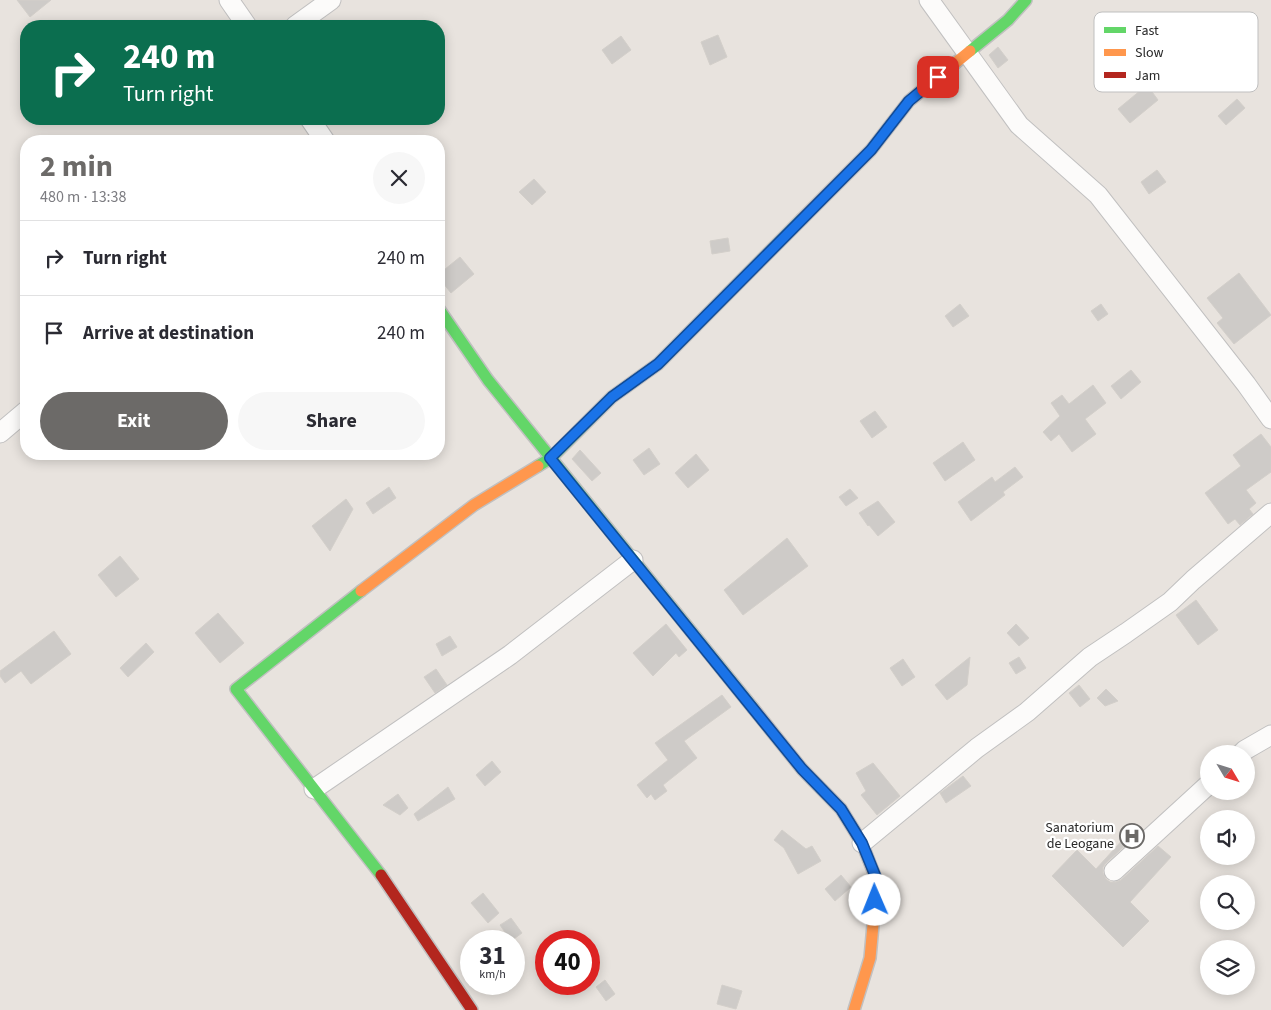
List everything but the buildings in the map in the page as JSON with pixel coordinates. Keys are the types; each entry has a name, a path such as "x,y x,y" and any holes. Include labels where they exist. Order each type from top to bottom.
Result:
{"street":[{"path":"230,0 243,20"},
{"path":"303,20 331,0"},
{"path":"929,0 1019,125 1098,196 1246,384 1271,419"},
{"path":"472,1010 389,886 236,689 474,505 550,458 612,397 658,364 871,150 909,101 1008,20 1026,0"},
{"path":"445,317 488,380 802,769 841,809 862,843 877,880 870,958 854,1010"},
{"path":"0,433 20,416"},
{"path":"862,843 977,748 1027,712 1090,657 1170,602 1271,513"},
{"path":"314,789 510,655 633,560"},
{"path":"1255,745 1271,735"},
{"path":"1114,871 1200,792"}],"traffic: fast":[{"path":"970,51 1008,20 1026,0"},
{"path":"538,466 551,458 612,397 658,364 802,219"},
{"path":"445,318 488,380 753,708"},
{"path":"361,591 236,689 381,875"}],"traffic: slow":[{"path":"802,219 871,150 909,101 970,51"},
{"path":"361,591 474,505 538,466"},
{"path":"753,708 802,769 841,809 862,843 877,881 870,958 854,1010"}],"traffic: jam":[{"path":"381,875 472,1010"}],"place":[{"name":"Sanatorium de Leogane","path":"1132,836"}],"route":[{"path":"875,900 877,880 862,843 841,809 802,769 550,458 612,397 658,364 871,150 909,101 938,77"}]}
